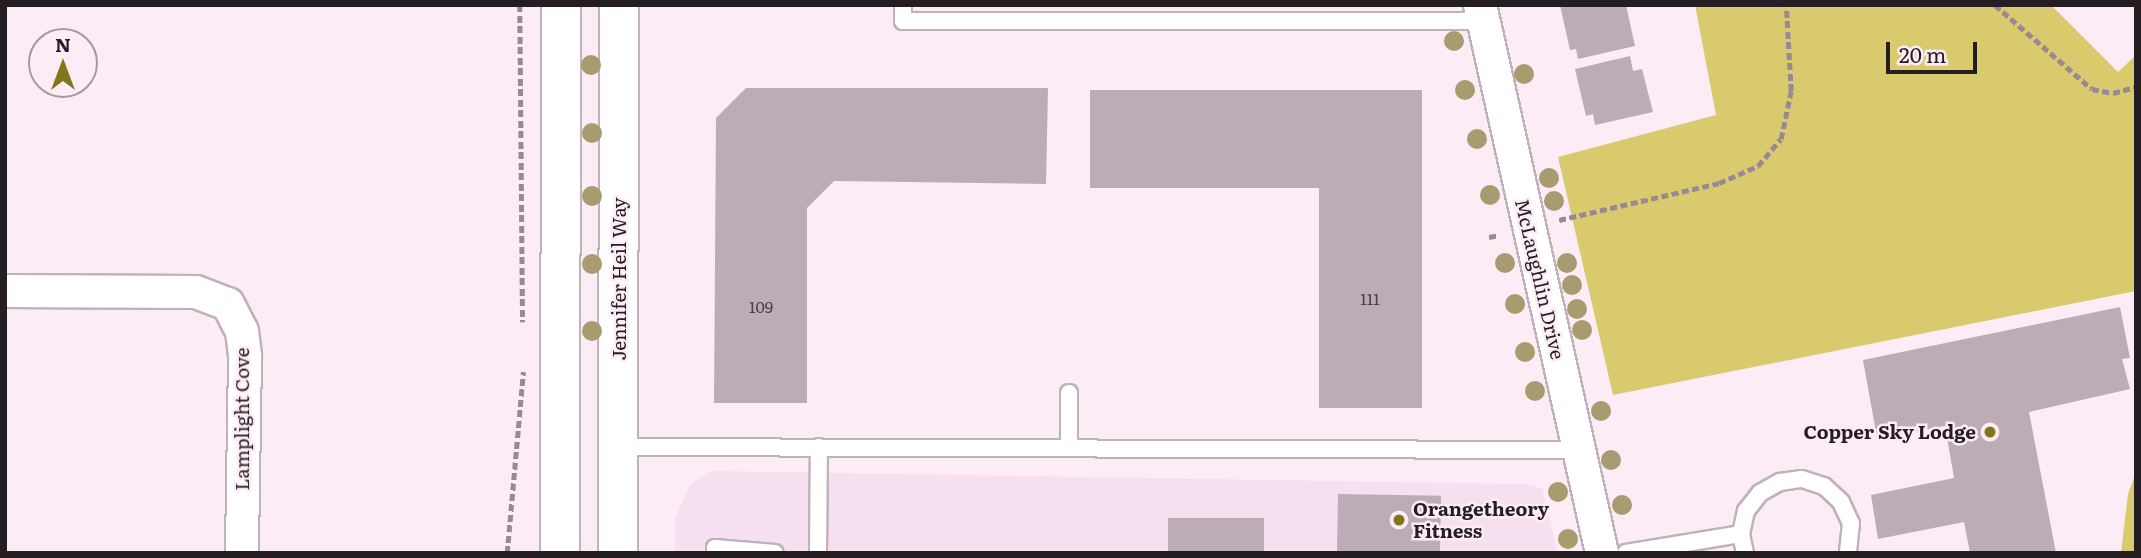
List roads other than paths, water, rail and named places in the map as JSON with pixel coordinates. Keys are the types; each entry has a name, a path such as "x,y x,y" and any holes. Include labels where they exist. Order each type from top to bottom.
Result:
{"main road":[{"path":"560,553 561,5"},
{"name":"Jennifer Heil Way","path":"618,553 619,5"}],"street":[{"name":"McLaughlin Drive","path":"1481,13 1602,553"},
{"name":"Lamplight Cove","path":"5,291 196,292 228,304 242,331 245,357 242,553"}],"lane":[{"path":"903,5 903,21 1481,13"},
{"path":"1069,393 1069,447"},
{"path":"619,447 1578,450"},
{"path":"818,553 819,447"},
{"path":"1745,553 1741,534 1746,511 1760,493 1780,482 1802,479 1824,486 1841,502 1851,523 1847,553"},
{"path":"1626,553 1741,534"},
{"path":"715,553 715,548 775,553"}],"place":[{"name":"Copper Sky Lodge","path":"1990,432"},
{"name":"Orangetheory Fitness","path":"1399,520"}]}
